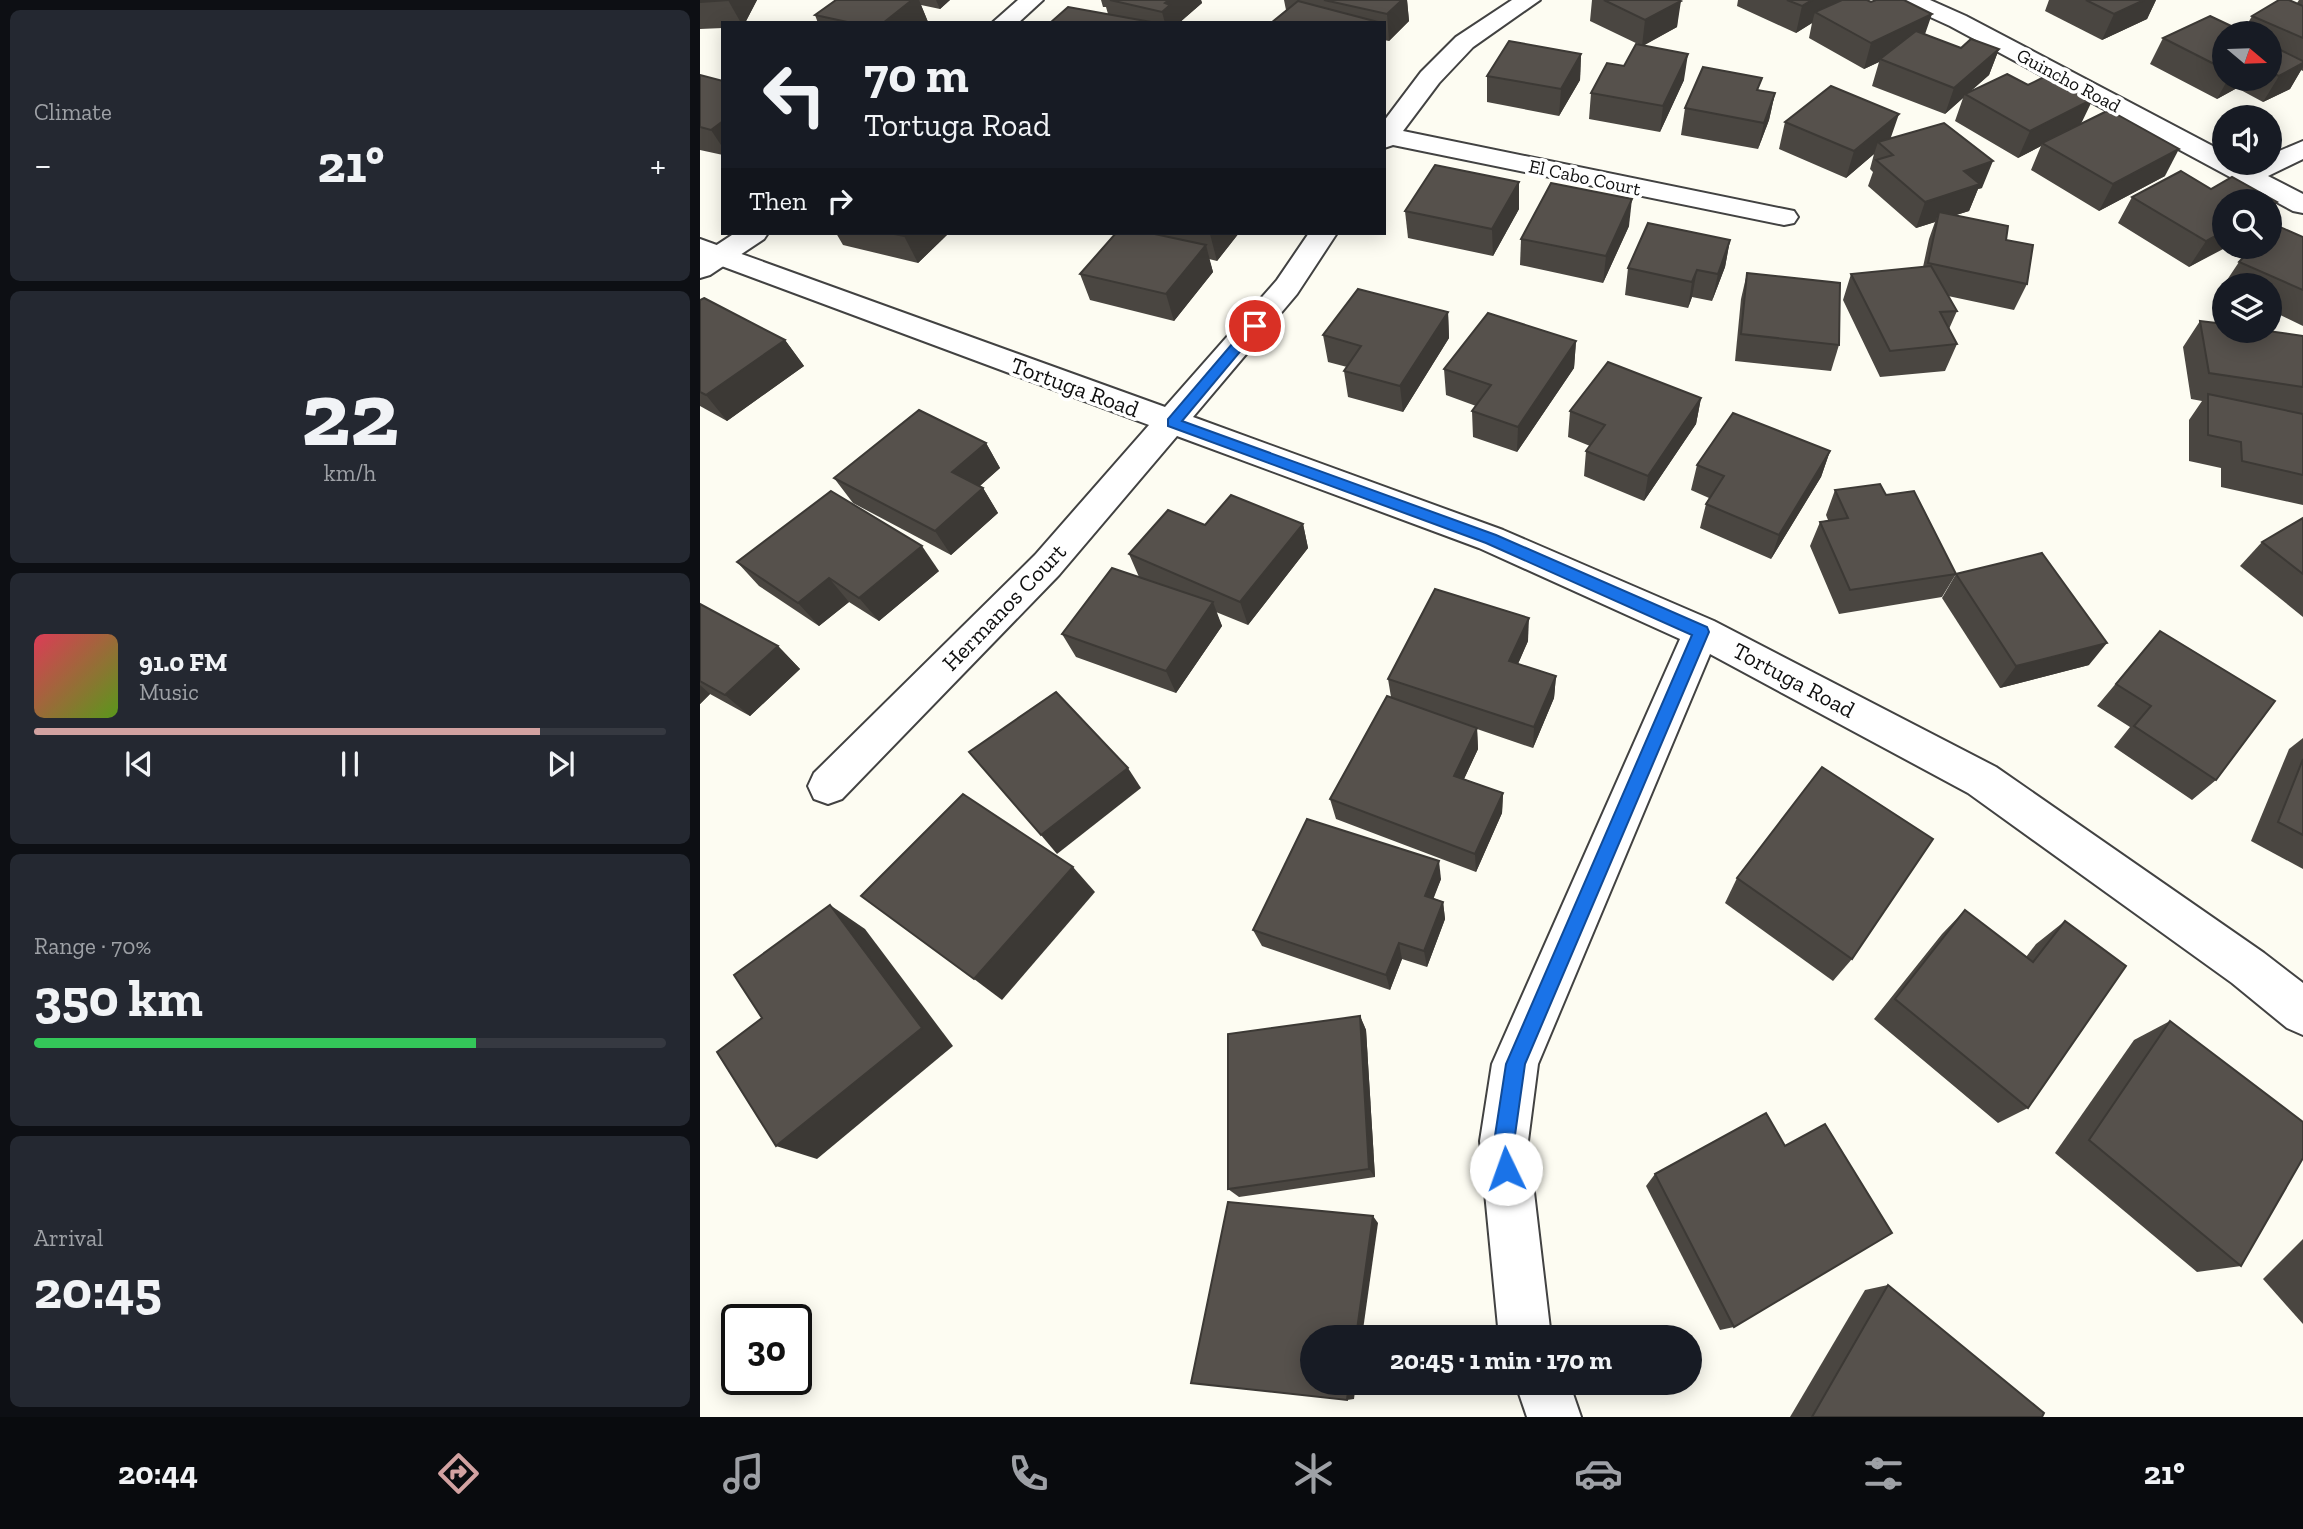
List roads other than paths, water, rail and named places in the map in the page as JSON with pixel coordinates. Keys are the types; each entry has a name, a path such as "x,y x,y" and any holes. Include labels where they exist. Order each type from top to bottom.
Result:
{"street":[{"path":"1006,21 1032,0"},
{"path":"1386,138 1418,88 1469,37 1502,13 1529,0"},
{"name":"Guincho Road","path":"1912,0 1958,21 2212,155"},
{"name":"El Cabo Court","path":"1386,138 1784,217"},
{"path":"2282,159 2303,149"},
{"name":"Guincho Road","path":"2249,175 2303,205"},
{"path":"707,258 750,235"},
{"name":"Hermanos Court","path":"828,786 1047,565 1173,423 1287,287 1322,235"},
{"name":"Tortuga Road","path":"707,258 1491,539 1701,632 1982,780 2248,968 2303,1012"},
{"path":"1524,1325 1504,1142 1515,1064 1701,632"},
{"path":"1546,1395 1554,1417"}]}
